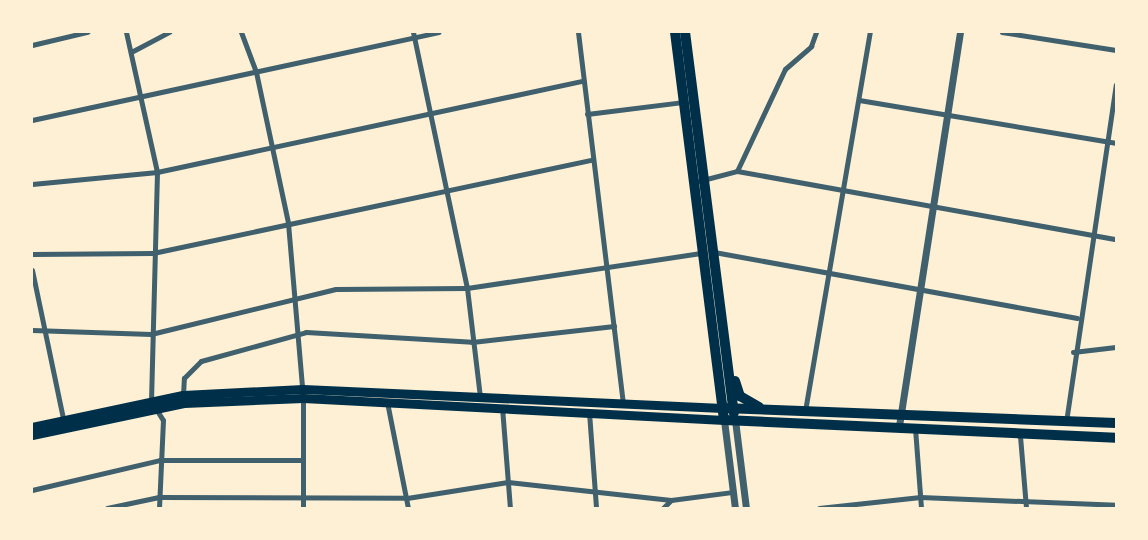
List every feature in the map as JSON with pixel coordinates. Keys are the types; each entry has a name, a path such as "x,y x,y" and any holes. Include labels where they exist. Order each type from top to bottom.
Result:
{"highway":[{"path":"675,32 684,102 714,252 729,357 740,396 769,410"},
{"path":"685,32 700,182 702,253 729,408"},
{"path":"729,357 729,420 1116,424"},
{"path":"729,408 899,421 915,428 1020,436 1116,438"}],"main road":[{"path":"32,435 183,395 303,393 480,397 729,408"},
{"path":"32,427 63,418 152,404 303,393 387,402 729,420"}],"street":[{"path":"32,45 87,32"},
{"path":"126,32 144,95 158,172 150,334 152,404 163,420 159,509"},
{"path":"133,51 169,32"},
{"path":"241,32 256,72 288,223 303,393 303,509"},
{"path":"32,120 256,72 415,34 439,32"},
{"path":"578,32 624,405"},
{"path":"737,171 785,69 811,46 816,32"},
{"path":"805,413 870,32"},
{"path":"899,421 960,32"},
{"path":"1002,32 1116,50"},
{"path":"415,34 467,288 480,397"},
{"path":"32,184 158,172 583,81"},
{"path":"1066,422 1077,318 1116,85"},
{"path":"859,100 1116,144"},
{"path":"587,114 684,102"},
{"path":"32,254 153,253 592,160"},
{"path":"700,182 737,171 1116,239"},
{"path":"714,252 1077,318"},
{"path":"32,330 150,334 336,289 467,288 702,253"},
{"path":"32,270 63,418"},
{"path":"183,395 184,378 201,362 298,334 472,342 614,327"},
{"path":"1073,352 1116,347"},
{"path":"387,402 408,509"},
{"path":"502,407 510,509"},
{"path":"589,412 596,509"},
{"path":"729,420 735,509"},
{"path":"729,420 746,509"},
{"path":"915,428 921,509"},
{"path":"1020,436 1026,505"},
{"path":"32,490 160,460 303,460"},
{"path":"107,509 159,497 302,501 407,498 508,482 595,495 671,500 733,492"},
{"path":"819,509 920,498 1026,505 1116,505"},
{"path":"663,509 671,500"}]}
